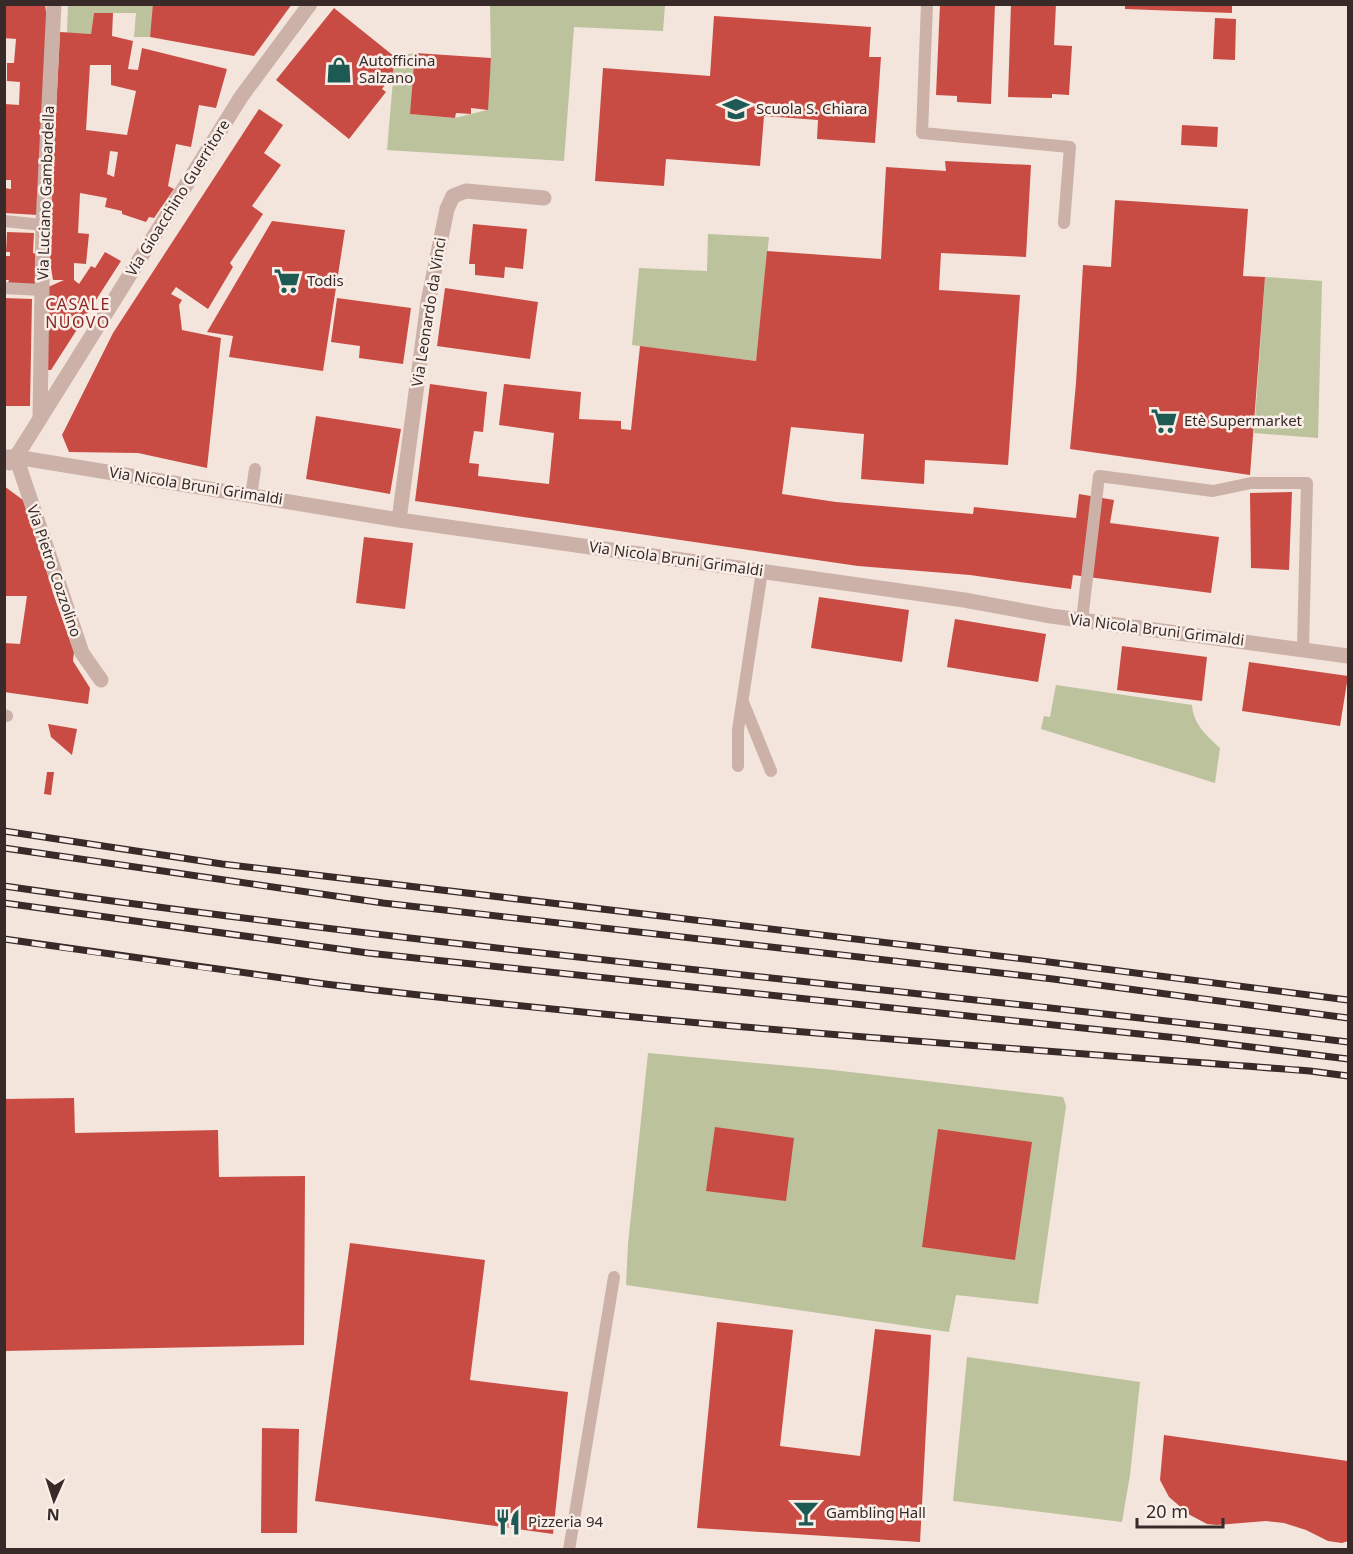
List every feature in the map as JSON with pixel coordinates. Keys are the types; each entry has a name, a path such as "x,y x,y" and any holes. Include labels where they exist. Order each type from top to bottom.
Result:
{"street":[{"name":"Via Luciano Gambardella","path":"40,418 43,225 54,4"},
{"name":"Via Gioacchino Guerritore","path":"8,461 40,418 241,97 310,4"},
{"name":"Via Leonardo da Vinci","path":"399,520 428,302 447,209 453,196 466,191 544,198"},
{"name":"Via Nicola Bruni Grimaldi","path":"8,461 399,520 964,600 1082,620 1348,656"},
{"name":"Via Pietro Cozzolino","path":"8,461 82,653 101,680"}],"lane":[{"path":"927,4 922,133 1070,147 1064,223"},
{"path":"4,221 43,225"},
{"path":"4,288 42,290"},
{"path":"251,496 255,469"},
{"path":"1082,620 1099,476 1213,491 1251,483 1307,483 1303,649"},
{"path":"738,766 738,729 762,571"},
{"path":"742,701 771,771"},
{"path":"569,1550 614,1277"}],"green space":[{"path":"68,5 154,5 150,37 134,37 136,13 94,13 91,34 67,33"},
{"path":"490,5 665,5 663,31 574,27 564,161 387,150 395,57 415,53 411,114 455,118 487,110 491,58"},
{"path":"708,234 769,237 756,361 632,345 639,268 707,271"},
{"path":"1265,277 1322,281 1318,438 1254,433"},
{"path":"1056,685 1192,705 1198,724 1220,748 1215,783 1041,729 1044,716 1050,717"},
{"path":"648,1053 833,1070 1063,1097 1066,1106 1038,1304 956,1295 949,1332 626,1285 628,1244"},
{"path":"967,1357 1140,1382 1130,1475 1122,1522 953,1501"}],"building":[{"path":"4,4 45,4 47,20 38,215 4,213 4,188 11,189 11,180 5,180 5,104 19,105 20,82 7,81 7,63 14,63 16,39 4,38"},
{"path":"153,4 292,4 254,56 150,37"},
{"path":"940,4 995,4 991,104 957,102 957,96 936,95"},
{"path":"1011,4 1056,4 1054,45 1072,46 1069,95 1052,94 1052,98 1008,97"},
{"path":"1125,4 1232,4 1232,13 1125,9"},
{"name":"Autofficina Salzano","path":"334,8 395,57 393,74 382,89 386,92 349,139 276,80"},
{"path":"94,13 113,13 112,36 133,41 128,69 138,70 142,48 227,69 216,108 199,105 191,147 176,144 168,186 174,189 154,218 149,217 146,222 122,214 122,211 105,207 107,198 80,193 78,233 89,234 86,264 74,263 74,280 79,284 91,266 95,268 105,252 121,261 51,370 47,370 46,288 64,280 53,280 50,261 60,32 91,34","holes":["90,65 111,65 111,85 136,91 127,135 86,130","110,151 118,152 114,177 107,174"]},
{"path":"714,16 871,27 869,57 881,57 875,143 817,139 818,120 764,116 760,166 666,159 664,186 595,181 603,68 710,76"},
{"path":"1215,18 1236,19 1235,60 1213,59"},
{"path":"415,53 491,58 488,110 471,108 471,114 456,113 455,118 410,114"},
{"path":"259,109 283,125 264,153 281,165 252,206 263,214 230,263 233,267 208,309 176,287 171,294 182,300 179,305 182,330 221,338 207,468 138,453 69,452 62,435 113,333"},
{"path":"1182,125 1218,127 1217,147 1181,145"},
{"path":"945,161 1031,165 1026,257 941,253 939,290 1020,295 1008,465 925,460 924,484 861,479 864,434 791,427 782,494 836,502 973,514 974,507 1076,518 1079,494 1114,500 1110,523 1219,537 1211,593 1073,575 1071,589 970,575 858,566 415,501 430,384 487,392 483,432 474,431 469,463 479,464 478,476 549,484 554,433 499,425 504,384 581,392 579,419 621,421 621,429 631,430 640,346 756,361 767,251 881,259 886,167 946,171"},
{"path":"1115,200 1248,209 1243,276 1265,277 1250,475 1070,449 1083,265 1111,267"},
{"name":"Todis","path":"272,221 345,230 323,371 229,357 233,336 207,332"},
{"path":"473,224 527,229 523,269 505,267 504,278 475,275 475,264 469,264"},
{"path":"7,232 34,233 33,253 37,254 35,285 8,283 9,280 4,280 4,256 10,256 10,252 6,252"},
{"path":"445,288 538,302 530,359 437,346"},
{"path":"4,298 32,299 30,406 4,406"},
{"path":"337,298 411,308 403,364 359,358 360,346 331,342"},
{"path":"316,416 401,429 390,494 306,479"},
{"path":"4,486 27,503 53,593 74,652 73,661 90,688 88,704 4,692 4,643 20,644 27,596 4,596"},
{"path":"1292,492 1289,570 1251,568 1250,493"},
{"path":"364,537 413,543 405,609 356,603"},
{"path":"819,597 909,610 902,662 811,648"},
{"path":"955,619 1046,634 1038,682 947,667"},
{"path":"1122,646 1207,657 1202,701 1117,690"},
{"path":"1249,662 1348,676 1340,726 1242,711"},
{"path":"48,724 77,729 72,755 51,737"},
{"path":"47,772 54,772 51,795 44,794"},
{"path":"74,1098 75,1133 218,1130 219,1177 305,1176 304,1345 4,1351 4,1099"},
{"path":"715,1127 794,1138 786,1201 706,1191"},
{"path":"938,1129 1032,1142 1015,1260 922,1247"},
{"path":"350,1243 485,1260 470,1380 568,1392 553,1534 315,1501"},
{"path":"717,1322 793,1330 780,1446 860,1456 875,1329 931,1335 920,1542 697,1528"},
{"path":"262,1428 299,1429 297,1533 261,1533"},
{"path":"1164,1435 1348,1461 1348,1541 1342,1543 1328,1541 1306,1530 1284,1523 1266,1521 1217,1525 1207,1524 1190,1515 1169,1497 1160,1480"}],"railway":[{"path":"4,831 222,864 1041,961 1348,1000"},
{"path":"4,848 383,903 1053,979 1348,1018"},
{"path":"4,886 340,930 1348,1042"},
{"path":"4,903 368,953 1178,1038 1348,1059"},
{"path":"4,939 325,984 571,1011 817,1033 1310,1071 1348,1076"}],"place":[{"name":"Autofficina Salzano","path":"339,70"},
{"name":"Scuola S. Chiara","path":"736,109"},
{"name":"Todis","path":"287,281"},
{"name":"Etè Supermarket","path":"1164,421"},
{"name":"Gambling Hall","path":"806,1513"},
{"name":"Pizzeria 94","path":"508,1522"}],"district":[{"name":"CASALE NUOVO","path":"78,313"}]}
